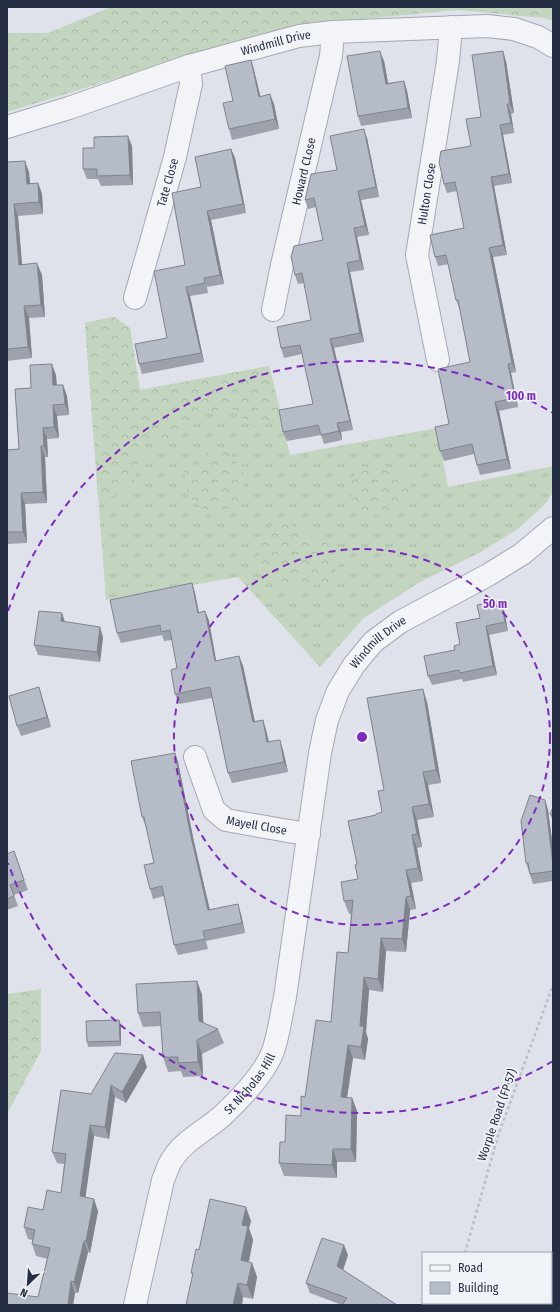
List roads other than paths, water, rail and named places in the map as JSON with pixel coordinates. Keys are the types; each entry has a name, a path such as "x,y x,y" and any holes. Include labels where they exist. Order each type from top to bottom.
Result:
{"street":[{"name":"Windmill Drive","path":"7,127 69,108 189,66 299,36 333,32 487,26 514,29 538,37 553,46"},
{"name":"Hulton Close","path":"438,360 417,255 448,62 451,27"},
{"name":"Howard CLose","path":"273,310 282,265 331,56 333,32"},
{"name":"Tate Close","path":"135,298 175,157 191,84 189,66"},
{"name":"Windmill Drive","path":"309,834 320,752 327,720 338,691 354,665 373,642 400,622 488,575 522,554 553,528"},
{"name":"Mayell Close","path":"195,758 214,810 226,820 309,834"},
{"name":"St Nicholas Hill","path":"135,1305 163,1180 170,1162 182,1147 221,1117 243,1095 258,1077 272,1053 278,1033 285,997 309,834"}]}
